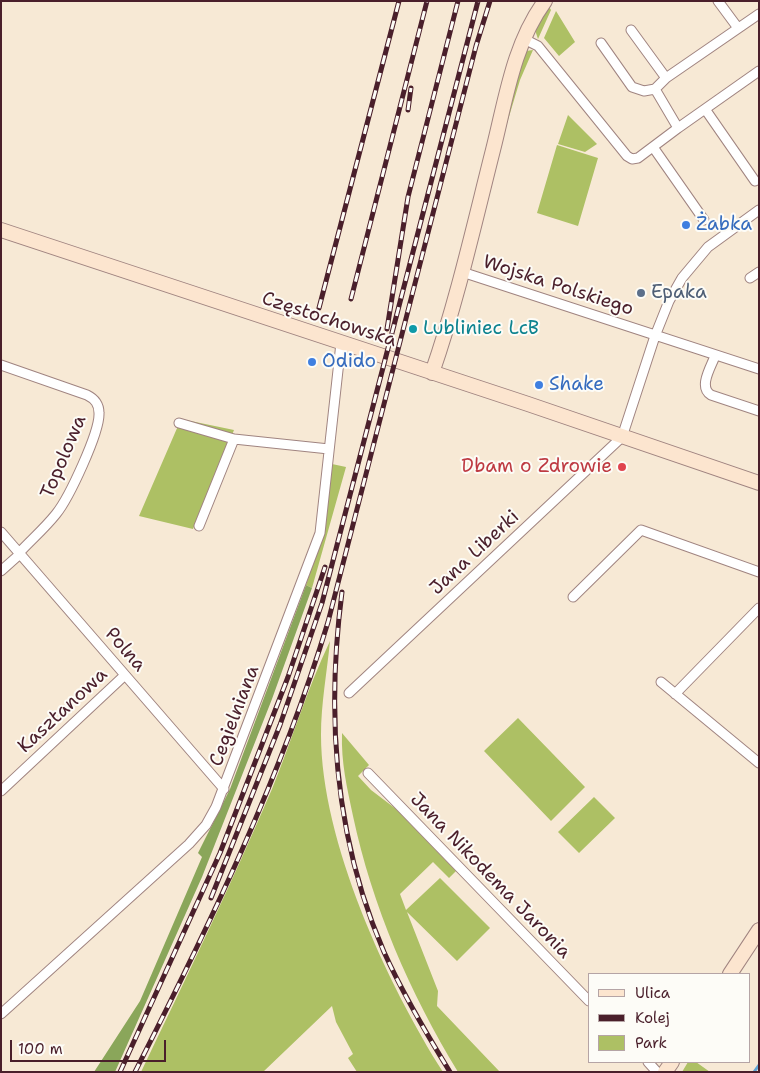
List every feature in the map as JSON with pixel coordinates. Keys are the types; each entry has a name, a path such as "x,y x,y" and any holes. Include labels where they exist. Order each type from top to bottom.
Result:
{"main road":[{"path":"432,373 462,272 514,63 524,39 545,1"},
{"name":"Częstochowska","path":"1,230 759,483"},
{"path":"731,973 759,930"}],"street":[{"path":"718,1 738,28"},
{"path":"601,43 632,87 644,91 655,89 666,78 759,14"},
{"path":"631,30 666,78"},
{"path":"524,39 538,46 627,156 635,159 758,73"},
{"path":"655,89 678,128"},
{"path":"705,109 755,181"},
{"path":"653,147 704,220"},
{"path":"622,437 655,336 670,301 696,261 721,236 759,210"},
{"name":"Wojska Polskiego","path":"462,272 759,369"},
{"path":"750,278 759,272"},
{"name":"Cegielniana","path":"1,1014 189,844 206,824 224,789 317,543 323,517 341,344"},
{"path":"715,356 705,386 706,391 711,395 759,411"},
{"name":"Topolowa","path":"1,365 87,395 97,404 99,413 97,427 70,493 56,514 19,553"},
{"path":"179,423 234,439 329,449"},
{"name":"Jana Liberki","path":"349,693 622,437"},
{"path":"199,526 234,439"},
{"path":"573,597 641,530 759,572"},
{"name":"Polna","path":"1,532 224,789"},
{"path":"1,571 19,553"},
{"path":"676,694 759,608"},
{"name":"Kasztanowa","path":"1,791 125,676"},
{"path":"661,682 759,763"},
{"name":"Jana Nikodema Jaronia","path":"368,773 588,1000"}],"green space":[{"path":"548,5 551,10 538,39 535,30"},
{"path":"556,11 575,42 559,56 544,38"},
{"path":"533,50 520,80 505,130 522,57 526,51"},
{"path":"568,115 597,144 585,152 558,144"},
{"path":"557,145 598,158 578,226 537,213"},
{"path":"181,419 234,430 193,529 139,516"},
{"path":"332,464 346,467 312,588 306,585 325,527"},
{"path":"306,585 312,588 272,699 202,877 115,1072 94,1072 140,1001 202,857 198,853 230,789"},
{"path":"330,641 321,735 324,776 332,820 361,910 380,955 400,997 443,1072 357,1072 348,1058 353,1054 336,1022 332,1006 263,1072 141,1072 208,931 272,789 314,677"},
{"path":"518,718 585,787 551,821 484,751"},
{"path":"342,733 369,765 358,776 371,790 396,809 456,871 449,878 433,862 400,894 406,910 440,878 490,928 457,961 407,912 438,991 437,1006 500,1072 458,1072 440,1042 409,980 382,916 361,850 345,775 342,755"},
{"path":"594,797 615,818 579,853 558,832"},
{"path":"687,1063 697,1063 710,1072 682,1072"}],"waterway":[{"path":"754,1072 759,1065"}],"railway":[{"path":"319,308 399,1"},
{"path":"351,299 427,1"},
{"path":"387,329 408,197 458,1"},
{"path":"211,898 280,725 322,603 478,1"},
{"path":"135,1072 190,962 242,851 288,738 309,680 328,622 476,46 490,1"},
{"path":"408,110 411,88"},
{"path":"120,1072 220,853 288,677 325,567"},
{"path":"342,592 337,638 335,730 338,775 354,865 367,909 384,952 415,1013 450,1072"}],"place":[{"name":"Żabka","path":"686,225"},
{"name":"Epaka","path":"641,293"},
{"name":"Lubliniec LcB","path":"413,329"},
{"name":"Odido","path":"312,362"},
{"name":"Shake","path":"539,385"},
{"name":"Dbam o Zdrowie","path":"622,467"}]}
